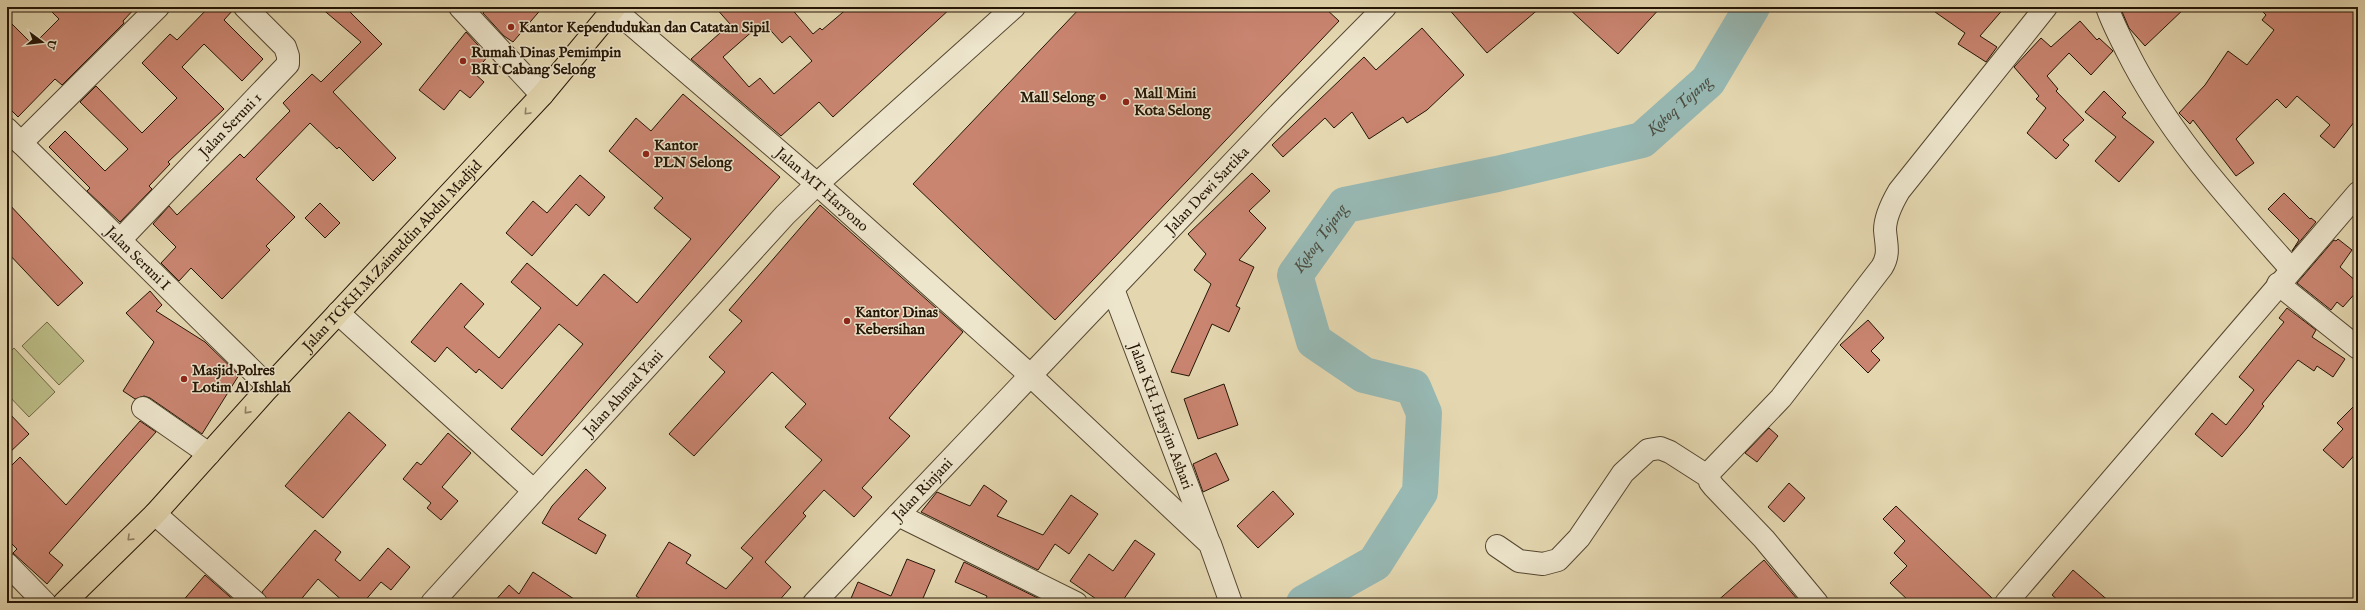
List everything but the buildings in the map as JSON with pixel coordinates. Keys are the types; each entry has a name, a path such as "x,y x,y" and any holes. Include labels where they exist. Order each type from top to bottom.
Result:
{"main road":[{"name":"Jalan TGKH.M.Zainuddin Abdul Madjid","path":"64,603 155,514 269,387 542,95 613,8"}],"street":[{"path":"14,136 158,7"},
{"name":"Jalan Seruni 1","path":"121,239 288,64 288,56 285,47 245,7"},
{"path":"460,7 542,95"},
{"name":"Jalan Ahmad Yani","path":"432,603 785,216 817,184 1014,7"},
{"name":"Jalan Dewi Sartika","path":"1030,375 1283,110 1385,7"},
{"path":"1709,477 1712,469 1740,442 1781,398 1882,267 1888,251 1887,220 1899,191 2046,7"},
{"path":"2107,7 2137,70 2172,129 2226,197 2285,277 2358,348"},
{"name":"Jalan MT Haryono","path":"613,8 817,184 1030,375"},
{"name":"Jalan Seruni I","path":"14,136 121,239 269,387"},
{"path":"2006,603 2358,193"},
{"name":"Jalan KH. Hasyim Ashari","path":"1112,289 1210,544 1231,603"},
{"path":"338,314 534,491"},
{"name":"Jalan KH. Hasyim Ashari","path":"1030,375 1210,544"},
{"name":"Jalan Rinjani","path":"814,603 1030,375"},
{"path":"143,408 209,454"},
{"path":"1497,546 1519,561 1543,564 1558,560 1579,538 1623,473 1648,450 1660,448 1670,452 1709,477 1714,487 1764,539 1817,603"},
{"path":"155,514 256,603"},
{"path":"898,515 1076,603"},
{"path":"7,564 45,603"}],"green space":[{"path":"47,322 84,361 59,385 22,346"},
{"path":"14,348 55,392 29,417 7,394 7,355"}],"waterway":[{"name":"Kokoq Tojang","path":"1304,603 1375,563 1420,492 1424,413 1413,387 1364,375 1314,341 1295,275 1345,205 1497,174 1642,140 1708,81 1752,7"}],"place":[{"name":"Kantor Kependudukan dan Catatan Sipil","path":"511,27"},
{"name":"Rumah Dinas Pemimpin BRI Cabang Selong","path":"463,61"},
{"name":"Mall Selong","path":"1103,97"},
{"name":"Mall Mini Kota Selong","path":"1126,102"},
{"name":"Kantor PLN Selong","path":"646,154"},
{"name":"Kantor Dinas Kebersihan","path":"847,321"},
{"name":"Masjid Polres Lotim Al Ishlah","path":"184,379"}]}
